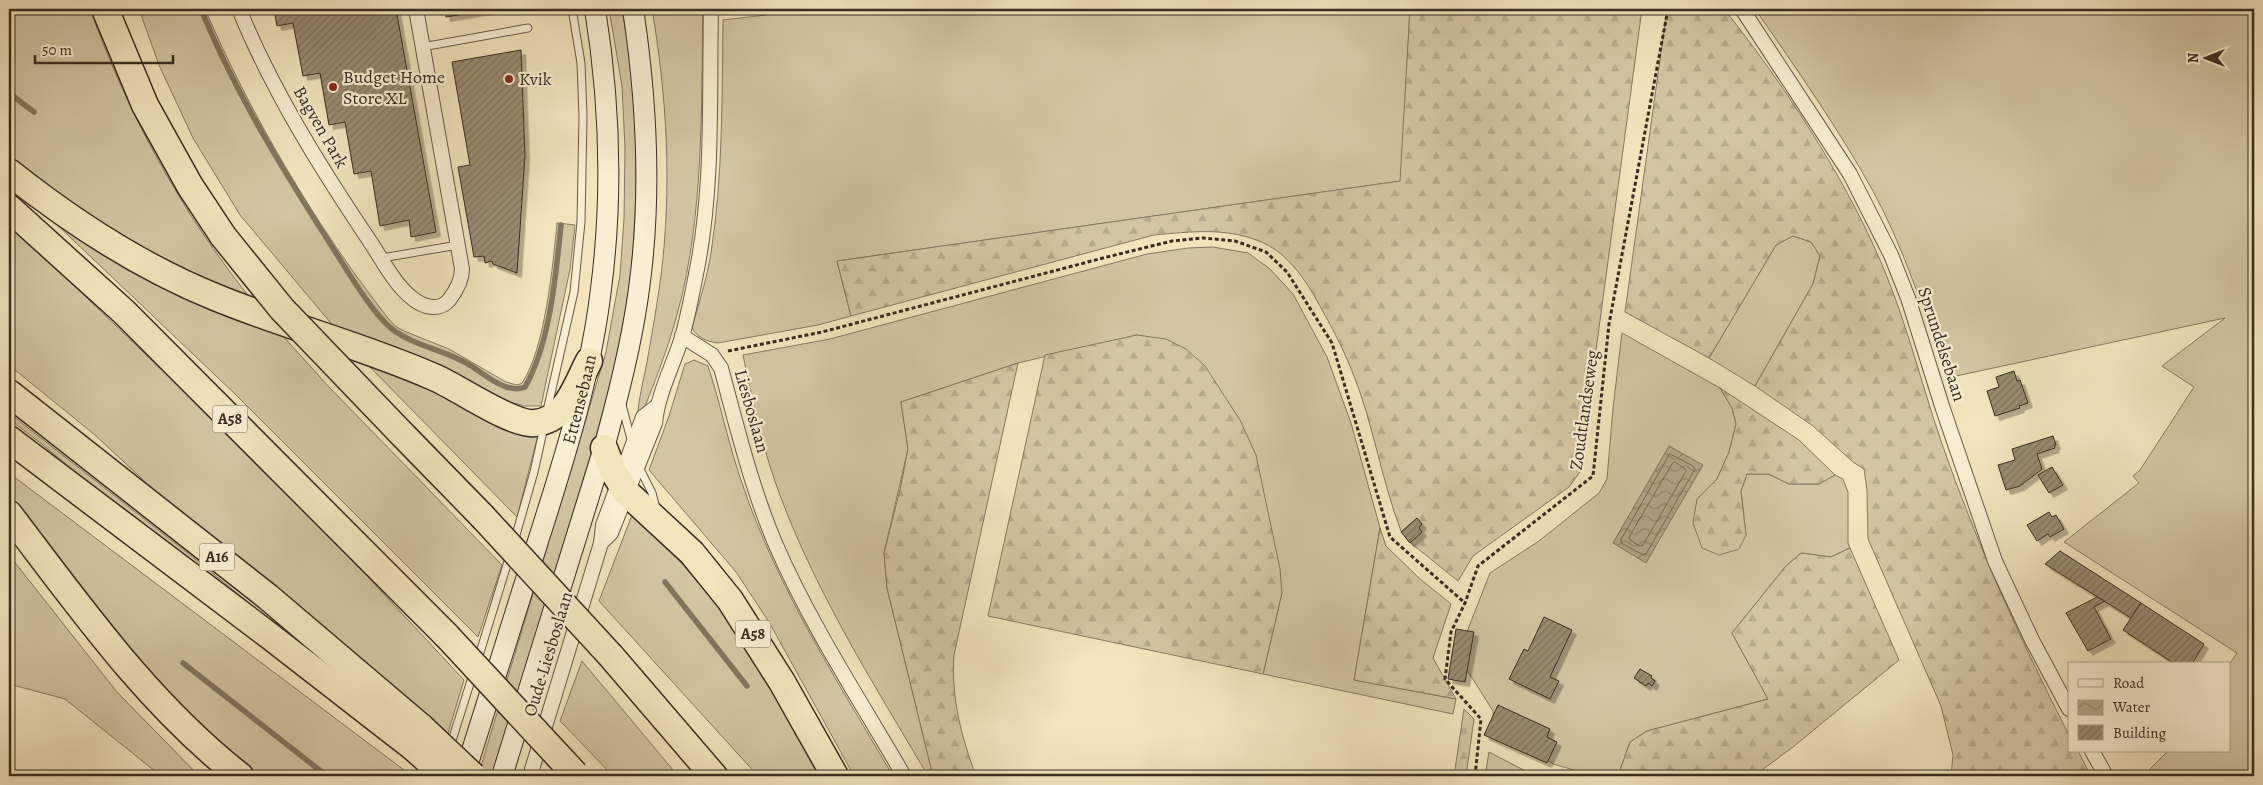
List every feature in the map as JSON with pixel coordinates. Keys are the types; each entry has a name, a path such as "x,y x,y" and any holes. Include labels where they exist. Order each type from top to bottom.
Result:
{"highway":[{"path":"105,9 145,106 190,186 223,236 282,309 482,516 611,656 714,776"},
{"path":"9,172 116,247 200,291 418,370 463,390 519,421 528,424 545,421 560,412 569,401 589,361"},
{"name":"A58","path":"9,208 124,312 447,636 576,775"},
{"name":"A16","path":"9,393 268,597 446,767"},
{"name":"A16","path":"9,439 271,637 417,738"},
{"path":"604,448 622,487"},
{"name":"A58","path":"622,487 659,524 692,553 735,608 782,682 835,776"},
{"path":"9,514 156,701 240,776"},
{"path":"417,738 473,776"}],"main road":[{"name":"Ettensebaan","path":"464,776 558,478 589,361 602,289 609,173 606,95 596,9"},
{"name":"Ettensebaan","path":"502,776 604,448 618,395 639,288 646,215 647,148 642,85 632,9"}],"street":[{"name":"Bagven Park","path":"239,9 265,66 290,112 334,186 382,258 410,297 421,304 438,307 450,299 461,278 458,245 416,9"},
{"path":"682,336 697,272 705,211 711,9"},
{"name":"Sprundelsebaan","path":"1742,9 1850,174 1876,223 1908,298 1995,561 2032,640 2068,707"},
{"name":"Liesboslaan","path":"682,336 712,355 721,368 749,471 775,542 808,610 904,776"},
{"name":"Oude Liesboslaan","path":"530,776 602,543 603,525 622,487 638,464 655,423 657,406 682,336"},
{"name":"Oude Liesboslaan","path":"622,487 643,418 657,406"},
{"path":"2093,752 2106,776"}],"lane":[{"name":"Ettensebaan","path":"441,776 446,767 527,499 572,298 580,232 583,116 581,62 572,9"},
{"path":"422,47 528,28"},
{"path":"382,258 458,245"},
{"path":"618,395 638,464 652,493 659,524"}],"path":[{"name":"Zoudtlandseweg","path":"1475,776 1481,719 1445,679 1451,632 1465,603 1478,566 1593,476 1609,324 1668,9"},
{"path":"712,355 822,332 1172,241 1203,238 1235,241 1266,252 1287,272 1332,343 1390,537 1465,603"}],"green space":[{"path":"9,9 90,9 121,86 158,161 202,232 251,299 187,270 125,237 66,200 9,158"},
{"path":"139,9 205,9 243,89 287,169 336,247 388,318 395,326 404,331 449,349 506,382 517,385 522,383 537,350 547,306 557,223 575,225 570,269 541,406 524,406 504,400 456,373 335,328 240,215 193,138 159,65"},
{"path":"609,9 622,9 627,39 635,129 635,219 624,318 610,386 591,453 492,776 478,776 606,352 620,275 624,219 625,148 622,86"},
{"path":"652,9 703,9 701,123 697,199 693,237 686,274 669,340 637,426 639,402 661,276 666,209 667,176 664,109"},
{"path":"765,9 805,9 806,12 837,9 1410,9 1401,181 837,261 851,316 818,325 718,343 710,341 700,337 692,328 703,291 711,253 718,195 723,20 766,15"},
{"path":"1410,9 1642,9 1587,417 1582,469 1569,487 1473,556 1458,581 1412,544 1401,531 1359,390 1340,343 1316,299 1299,273 1277,251 1259,241 1220,232 1154,235 851,316 837,261 1400,181"},
{"path":"1667,9 1724,9 1767,65 1808,126 1846,190 1877,253 1904,323 1941,441 1984,553 2016,627 2068,733 2068,752 2079,752 2091,776 1951,776 1953,755 1941,706 1868,539 1867,490 1864,469 1853,462 1813,426 1755,386 1813,284 1820,256 1811,242 1793,236 1776,245 1709,358 1625,312"},
{"path":"1755,9 2254,9 2254,776 2143,776 2167,752 2230,752 2230,664 2237,653 2064,542 2139,483 2133,476 2140,470 2194,387 2162,366 2225,318 1947,378 1905,259 1884,213 1860,168"},
{"path":"30,199 274,326 328,386 502,565 478,637 236,395"},
{"path":"9,223 219,425 367,576 464,680 447,736 297,606 154,490 95,435 9,365"},
{"path":"1793,236 1811,242 1820,256 1813,284 1755,386 1709,358 1776,245"},
{"path":"1213,247 1248,253 1270,269 1293,294 1327,357 1351,423 1380,528 1354,680 1456,699 1453,714 1263,674 1282,593 1137,335 1018,363 901,402 908,449 884,553 887,588 933,776 928,776 849,640 812,570 796,534 769,463 743,355 830,339 1147,254 1188,248"},
{"path":"1622,333 1720,388 1732,408 1736,424 1729,452 1717,479 1697,499 1746,535 1741,491 1747,474 1769,474 1789,484 1819,484 1835,475 1843,479 1848,492 1848,543 1850,548 1831,557 1801,553 1786,566 1732,633 1768,699 1647,731 1630,742 1618,776 1595,776 1553,764 1523,742 1493,726 1493,711 1462,662 1461,647 1490,573 1539,541 1599,493 1607,479"},
{"path":"1137,335 1166,339 1186,349 1205,366 1240,420 1256,455 1280,569 1282,593 1263,674 988,616 1045,355"},
{"path":"694,360 708,366 738,471 773,562 810,634 893,776 854,776 769,622 736,572 649,470 669,416 685,364"},
{"path":"365,362 538,435 517,517"},
{"path":"1018,363 954,655 953,671 958,716 976,776 933,776 887,588 884,553 908,449 901,402"},
{"path":"1720,388 1799,440 1835,475 1819,484 1789,484 1769,474 1747,474 1741,491 1746,535 1739,549 1719,555 1702,548 1693,523 1697,499 1717,479 1729,452 1736,424 1732,408"},
{"path":"9,413 199,562 308,651 133,522 42,444 9,419"},
{"path":"9,473 412,776 257,776 212,741 141,676 9,503"},
{"path":"632,515 669,549 733,623 825,776 758,776 599,601"},
{"path":"1380,528 1386,546 1419,578 1451,604 1433,658 1456,699 1354,680"},
{"path":"1850,548 1899,660 1793,747 1754,776 1618,776 1630,742 1647,731 1768,699 1732,633 1786,566 1801,553 1831,557"},
{"path":"9,555 117,692 199,776 161,776 65,699 9,684"},
{"path":"582,661 678,776 613,776 560,721"},
{"path":"1464,709 1474,719 1466,776 1454,776"},
{"path":"1489,752 1535,776 1485,776"}],"water":[{"path":"1669,446 1703,465 1646,563 1613,543"}],"building":[{"path":"274,9 396,9 436,232 411,237 409,220 380,226 371,171 354,174 345,122 329,125 320,73 303,76 293,23 277,26"},
{"path":"445,9 493,9 446,17"},
{"path":"521,50 525,156 517,273 493,264 492,261 485,263 484,256 474,257 458,167 470,165 452,62"},
{"path":"2014,371 2017,381 2020,380 2028,403 2019,406 2020,408 1995,416 1987,391 1999,387 1996,377"},
{"path":"2053,436 2055,448 2037,454 2042,469 2020,486 2006,490 1998,465 2015,460 2012,449"},
{"path":"2052,467 2063,485 2049,493 2038,475"},
{"path":"2049,512 2052,517 2056,515 2064,529 2050,537 2048,534 2037,541 2027,525"},
{"path":"1417,518 1422,524 1419,528 1422,532 1410,543 1401,532"},
{"path":"2060,551 2141,603 2131,618 2045,564"},
{"path":"2097,597 2105,601 2094,607 2111,639 2088,651 2066,613"},
{"path":"2141,603 2204,644 2193,662 2172,662 2123,630"},
{"path":"1544,617 1572,630 1550,677 1559,681 1550,699 1509,679 1524,649 1528,651"},
{"path":"1456,629 1474,632 1465,682 1448,679"},
{"path":"1640,669 1652,676 1651,678 1655,681 1652,686 1648,683 1646,686 1634,678"},
{"path":"1498,705 1550,729 1547,737 1557,742 1547,763 1484,735"}],"waterway":[{"path":"201,9 246,103 299,194 355,283 377,314 401,335 459,359 503,386 518,389 525,387 534,370 546,330 554,286 561,225"},
{"path":"9,93 34,112"},
{"path":"665,582 747,686"},
{"path":"183,663 327,776"}],"place":[{"name":"Kvik","path":"509,79"},
{"name":"Budget Home Store XL","path":"333,87"}]}
